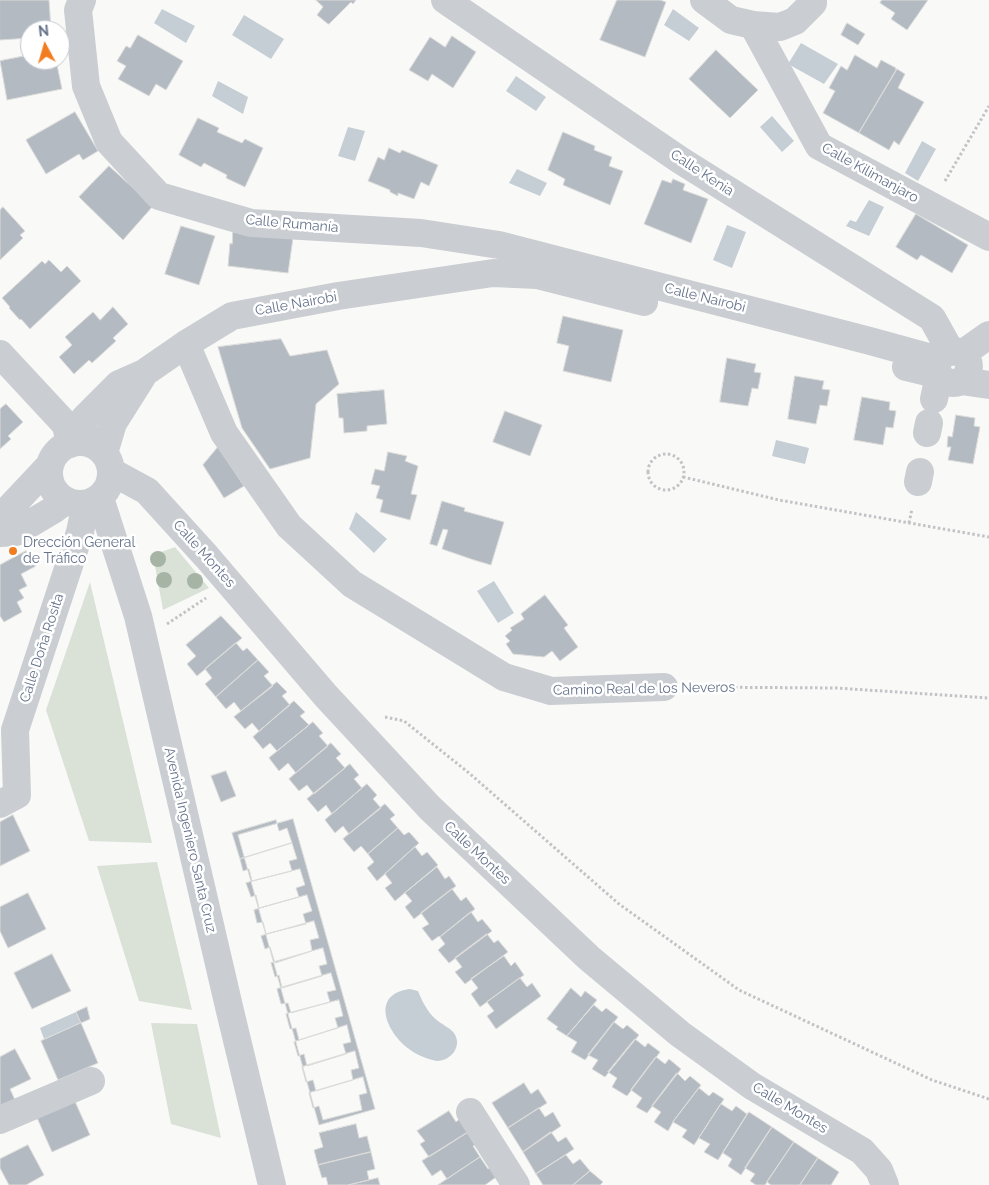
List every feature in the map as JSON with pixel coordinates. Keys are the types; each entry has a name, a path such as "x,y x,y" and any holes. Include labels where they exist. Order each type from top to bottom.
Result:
{"street":[{"name":"Calle Rumanía","path":"82,0 78,10 86,86 109,142 159,196 251,223 421,234 499,245"},
{"name":"Calle Kenia","path":"444,0 680,160 932,318 934,428"},
{"path":"704,0 731,20 753,25 780,27 795,21 813,3 813,0"},
{"name":"Calle Kilimanjaro","path":"753,25 819,146 989,237"},
{"path":"493,273 499,245"},
{"name":"Calle Nairobi","path":"499,245 870,341 934,428"},
{"name":"Calle Nairobi","path":"92,453 144,373 186,344 232,316 338,296 493,273 537,275 934,428"},
{"path":"934,428 989,335"},
{"name":"Camino Real de los Neveros","path":"186,344 224,433 289,526 352,584 504,677 551,691 664,687"},
{"path":"0,354 92,453 110,482 106,490 84,501 53,510 16,532 0,531 5,513 49,466"},
{"name":"Calle Nairobi","path":"934,428 989,386"},
{"path":"84,501 57,495 51,486 48,476 49,466 53,456 61,449 92,453"},
{"name":"Calle Montes","path":"92,453 147,491 207,557 326,696 430,808 590,958 680,1034 752,1086 862,1151 879,1170 885,1185"},
{"name":"Calle Doña Rosita","path":"9,799 15,730 80,532 84,501"},
{"name":"Avenida Ingeniero Santa Cruz","path":"84,501 138,616 272,1185"},
{"path":"0,1120 91,1081"},
{"path":"470,1112 516,1185"}],"path":[{"path":"930,206 989,106"},
{"path":"684,477 780,500 934,428 989,537"},
{"path":"668,454 679,460 684,471 684,477 672,489 661,490 651,484 648,478 648,467 655,457 668,454"},
{"path":"160,628 209,596"},
{"name":"Camino Real de los Neveros","path":"664,687 836,688 989,698"},
{"path":"385,717 404,721 469,773 619,904 738,990 932,1080 989,1098"}],"shaded area":[{"path":"162,9 195,26 186,43 154,23"},
{"path":"673,9 699,28 689,41 664,25"},
{"path":"244,15 284,39 271,59 232,35"},
{"path":"801,43 838,64 824,84 788,64"},
{"path":"516,76 546,97 536,111 506,91"},
{"path":"218,81 248,97 243,114 212,96"},
{"path":"772,116 794,141 782,152 760,127"},
{"path":"348,127 365,131 355,161 338,156"},
{"path":"922,141 936,149 918,181 905,173"},
{"path":"517,169 547,183 540,196 509,183"},
{"path":"869,200 884,207 869,236 846,226 850,220 856,222"},
{"path":"727,225 746,232 732,268 713,260"},
{"path":"776,440 809,448 805,464 772,456"},
{"path":"356,512 387,539 374,553 349,529"},
{"path":"175,547 209,588 163,610 153,555"},
{"path":"494,581 514,613 498,623 477,591"},
{"path":"90,582 152,843 89,841 46,710"},
{"path":"157,862 192,1010 139,1001 97,866"},
{"path":"410,989 418,991 431,1015 454,1033 457,1043 451,1056 437,1061 426,1058 409,1049 394,1033 386,1014 386,1006 390,998 398,992"},
{"path":"76,1012 81,1023 44,1039 40,1028"},
{"path":"151,1023 197,1024 221,1138 171,1124"}],"building":[{"path":"0,0 49,0 50,20 20,20 20,39 0,40"},
{"path":"316,0 356,0 353,4 351,2 328,24 317,15 323,7"},
{"path":"617,0 660,0 666,2 645,57 600,40"},
{"path":"882,0 928,0 907,30 891,19 895,13 880,3"},
{"path":"847,23 865,34 858,45 841,35"},
{"path":"138,35 183,61 166,90 156,84 149,96 118,79 126,66 117,61 126,46 130,48"},
{"path":"452,36 476,52 453,88 432,74 428,81 409,70 430,37 445,47"},
{"path":"716,50 758,90 730,118 689,79"},
{"path":"855,55 877,68 881,60 897,69 859,133 823,113 835,91 829,88 841,66 847,70"},
{"path":"20,57 20,70 58,70 62,89 7,100 0,61"},
{"path":"897,69 905,74 898,88 924,102 899,145 894,141 889,150 859,133"},
{"path":"75,112 98,151 83,160 79,154 46,174 26,140"},
{"path":"198,118 219,128 217,132 242,143 245,139 263,148 245,187 226,178 227,175 204,163 201,167 179,155"},
{"path":"563,132 595,146 594,150 612,157 609,166 623,171 610,205 563,185 565,179 548,170"},
{"path":"389,148 400,153 402,150 438,165 429,186 421,182 414,199 398,193 398,196 390,192 390,190 368,181 378,157 384,160"},
{"path":"109,166 153,206 123,240 79,197"},
{"path":"673,179 685,184 683,190 708,199 691,243 644,224 662,180 671,183"},
{"path":"3,207 25,231 20,235 23,238 0,260 0,210"},
{"path":"916,214 968,245 952,273 921,255 917,260 896,247"},
{"path":"181,226 215,236 199,285 165,274"},
{"path":"233,232 293,238 288,273 228,266"},
{"path":"49,260 61,272 67,266 81,281 30,329 9,308 2,298 42,261 45,264"},
{"path":"113,307 128,324 113,338 116,341 92,363 89,360 74,374 59,357 72,345 65,337 93,312 100,320"},
{"path":"563,316 623,330 611,382 563,371 569,346 557,343"},
{"path":"281,339 290,356 327,350 339,384 316,404 310,458 270,469 242,428 218,347"},
{"path":"727,358 756,364 754,372 761,373 758,389 752,388 748,406 720,402"},
{"path":"795,376 824,381 822,389 830,390 827,406 820,405 816,424 788,419"},
{"path":"384,390 387,424 367,426 367,431 344,433 343,418 339,418 337,394"},
{"path":"862,397 890,402 889,410 896,411 893,428 886,427 883,445 854,440"},
{"path":"6,404 23,422 8,436 11,439 0,449 0,409"},
{"path":"505,411 542,425 530,456 493,442"},
{"path":"956,415 975,418 974,426 980,427 973,464 948,460 951,447 947,447 948,436 952,437"},
{"path":"218,447 244,486 224,498 203,465"},
{"path":"388,452 407,456 405,461 418,466 411,494 417,495 410,520 380,512 383,500 376,498 380,486 371,484 375,469 384,471"},
{"path":"442,501 465,508 464,511 504,522 491,565 442,549 448,530 443,529 437,546 430,544"},
{"path":"26,551 36,566 21,574 27,586 19,590 24,598 17,602 22,612 4,622 0,616 0,565"},
{"path":"545,595 568,625 564,628 578,647 560,661 552,651 544,657 513,654 506,644 510,641 505,636 512,630 510,628 524,619 521,614"},
{"path":"221,616 242,638 197,676 187,664 196,656 186,645"},
{"path":"236,643 243,651 247,648 258,660 216,697 205,684 212,678 205,669"},
{"path":"258,660 269,672 264,676 273,686 241,711 234,702 226,709 216,697"},
{"path":"277,682 287,692 282,696 290,705 259,731 252,723 245,729 234,717"},
{"path":"294,701 305,712 300,716 309,725 277,751 270,743 263,749 253,737"},
{"path":"313,722 323,733 319,736 328,746 296,773 288,763 279,771 269,758"},
{"path":"331,743 341,754 336,758 345,768 314,794 307,785 299,791 289,779"},
{"path":"350,764 359,775 354,779 362,788 332,814 326,805 318,812 307,799"},
{"path":"226,771 236,796 221,802 211,776"},
{"path":"367,784 377,795 373,799 381,808 349,834 343,826 335,833 325,820"},
{"path":"385,804 395,815 390,819 398,828 368,854 361,846 354,852 343,839"},
{"path":"13,815 30,851 0,866 0,822"},
{"path":"293,819 375,1109 319,1125 238,835"},
{"path":"276,820 279,831 287,828 292,843 240,859 232,833"},
{"path":"398,828 404,835 409,832 419,843 377,881 367,868 374,862 368,854"},
{"path":"292,843 297,859 289,861 292,871 252,881 249,869 243,871 240,859"},
{"path":"415,847 422,856 427,852 438,865 395,901 385,888 392,883 385,874"},
{"path":"437,867 445,879 449,876 456,886 414,919 405,907 412,901 405,893"},
{"path":"300,869 305,885 296,888 299,897 259,908 256,895 251,897 246,883"},
{"path":"452,889 461,901 466,897 475,909 440,937 432,941 422,928 429,924 421,913"},
{"path":"28,893 46,929 8,948 0,931 0,907"},
{"path":"307,895 312,911 303,914 306,924 266,934 263,922 257,923 254,910"},
{"path":"471,912 478,922 482,919 492,931 449,963 438,950 445,944 440,937"},
{"path":"314,921 319,938 310,940 312,951 275,963 270,947 265,949 261,936"},
{"path":"487,934 494,943 498,940 508,952 465,984 455,972 462,967 455,958"},
{"path":"323,948 327,964 319,966 322,976 282,988 279,975 275,977 271,963"},
{"path":"52,954 71,991 32,1009 14,973"},
{"path":"504,956 511,966 515,962 524,975 480,1007 471,994 478,988 471,979"},
{"path":"331,973 336,990 327,992 330,1002 291,1013 288,1003 281,1004 277,989"},
{"path":"520,978 527,987 532,983 541,996 496,1029 487,1016 494,1011 487,1002"},
{"path":"571,988 581,997 585,991 597,1000 567,1036 556,1029 558,1027 547,1019"},
{"path":"339,1000 343,1016 335,1018 338,1028 299,1040 296,1028 290,1029 286,1014"},
{"path":"594,1005 602,1012 606,1008 618,1017 585,1060 571,1052 577,1042 567,1036"},
{"path":"87,1007 90,1019 81,1023 76,1012"},
{"path":"614,1022 623,1029 627,1025 639,1035 605,1077 592,1069 598,1060 588,1055"},
{"path":"81,1023 98,1063 58,1080 41,1041"},
{"path":"347,1025 351,1042 343,1044 346,1054 307,1066 304,1054 298,1056 294,1042"},
{"path":"635,1039 645,1047 648,1043 660,1052 627,1096 612,1087 617,1078 608,1072"},
{"path":"15,1049 31,1079 10,1089 15,1100 0,1107 0,1057"},
{"path":"355,1051 359,1068 351,1070 353,1080 316,1091 313,1080 306,1082 302,1067"},
{"path":"656,1057 665,1064 669,1059 681,1069 647,1113 636,1107 642,1098 631,1090"},
{"path":"677,1073 685,1081 690,1076 701,1085 668,1131 654,1122 661,1112 652,1106"},
{"path":"363,1077 367,1093 359,1095 362,1110 323,1120 319,1106 313,1108 309,1093"},
{"path":"524,1083 531,1094 538,1089 547,1103 508,1128 492,1103"},
{"path":"699,1088 709,1096 713,1092 724,1099 694,1145 682,1137 687,1130 673,1122"},
{"path":"73,1097 90,1135 52,1152 35,1113"},
{"path":"721,1104 732,1111 736,1106 747,1114 718,1160 704,1152 710,1144 699,1138"},
{"path":"539,1108 545,1117 553,1112 561,1126 523,1152 508,1128"},
{"path":"449,1111 456,1122 462,1117 470,1131 429,1157 420,1144 425,1141 417,1131"},
{"path":"749,1112 772,1127 741,1175 728,1166 732,1159 723,1153"},
{"path":"356,1124 359,1138 367,1136 371,1152 318,1165 314,1150 323,1147 319,1133"},
{"path":"772,1127 794,1142 765,1185 756,1185 750,1181 755,1174 745,1168"},
{"path":"470,1131 478,1143 473,1146 480,1157 447,1179 441,1170 432,1176 422,1161"},
{"path":"551,1132 558,1142 566,1137 574,1149 536,1174 523,1152"},
{"path":"794,1142 818,1158 800,1185 771,1185 767,1182"},
{"path":"28,1145 44,1175 26,1185 9,1185 0,1168 0,1159"},
{"path":"371,1152 375,1169 367,1171 369,1180 348,1185 328,1185 326,1177 322,1178 318,1165"},
{"path":"566,1155 573,1164 580,1159 590,1171 573,1185 543,1185 536,1174"},
{"path":"480,1157 488,1169 494,1165 499,1175 485,1185 438,1185"},
{"path":"818,1158 839,1172 831,1185 800,1185"},
{"path":"590,1171 603,1182 600,1185 573,1185"},
{"path":"378,1178 380,1185 348,1185 369,1180"}],"place":[{"name":"Drección General de Tráfico","path":"13,551"}]}
